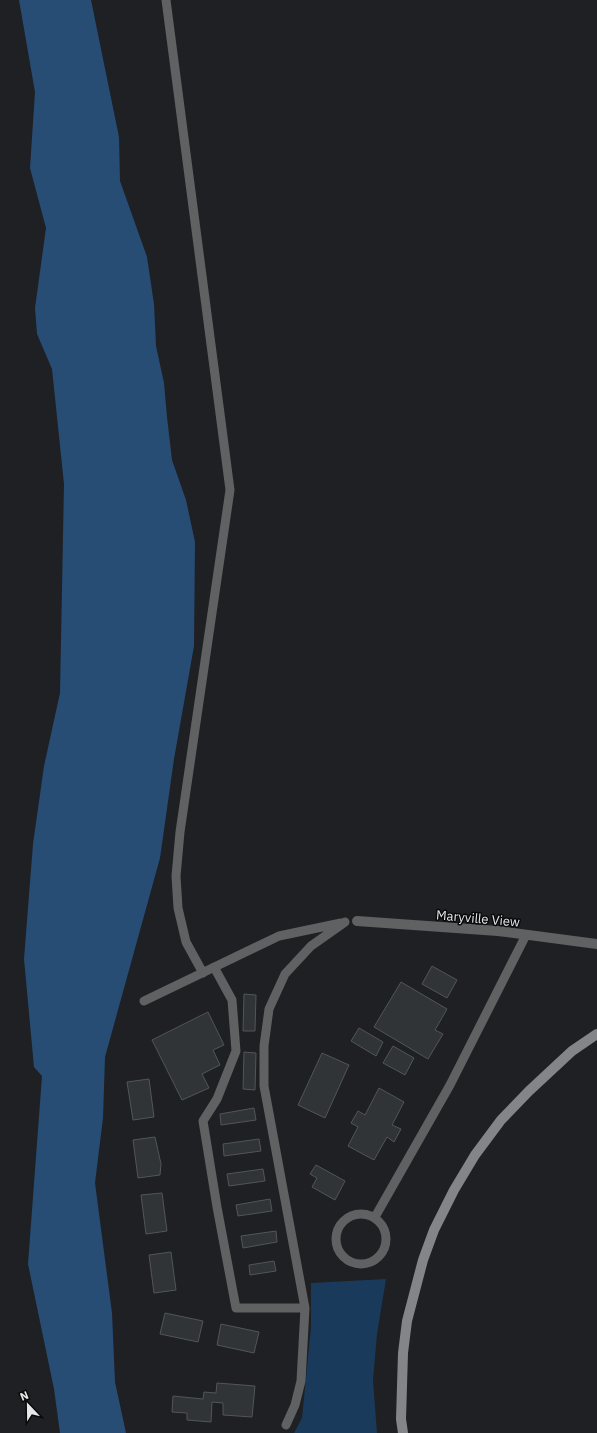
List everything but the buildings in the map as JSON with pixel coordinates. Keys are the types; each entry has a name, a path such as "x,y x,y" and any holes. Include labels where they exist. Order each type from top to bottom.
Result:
{"main road":[{"path":"403,1433 401,1419 403,1353 407,1321 423,1260 434,1230 454,1190 475,1155 502,1120 529,1091 572,1051 597,1034"}],"street":[{"name":"Maryville View","path":"357,921 498,931 597,944"}],"lane":[{"path":"166,0 230,490 180,832 176,876 178,908 186,942 203,973"},
{"path":"144,1000 279,936 345,922 357,921"},
{"path":"286,1425 295,1405 300,1381 305,1308 264,1086 264,1046 269,1009 285,974 311,946 345,922"},
{"path":"375,1217 450,1085 526,935"},
{"path":"214,967 232,1000 236,1051 217,1098 203,1121 236,1308 305,1308"},
{"path":"353,1214 366,1214 375,1217 384,1226 386,1235 384,1249 379,1257 367,1264 358,1264 348,1261 341,1256 335,1242 339,1225 353,1214"}],"shaded area":[{"path":"19,0 91,0 119,137 120,181 147,257 154,304 156,346 164,383 172,460 186,500 195,542 194,646 174,759 160,858 105,1057 103,1118 95,1183 112,1313 115,1382 126,1433 60,1433 54,1389 28,1264 42,1076 34,1067 24,959 33,844 44,766 60,693 64,484 52,369 37,334 35,308 46,228 30,168 35,92"},
{"path":"386,1279 377,1334 373,1380 377,1433 294,1433 302,1418 311,1327 311,1283"}]}
